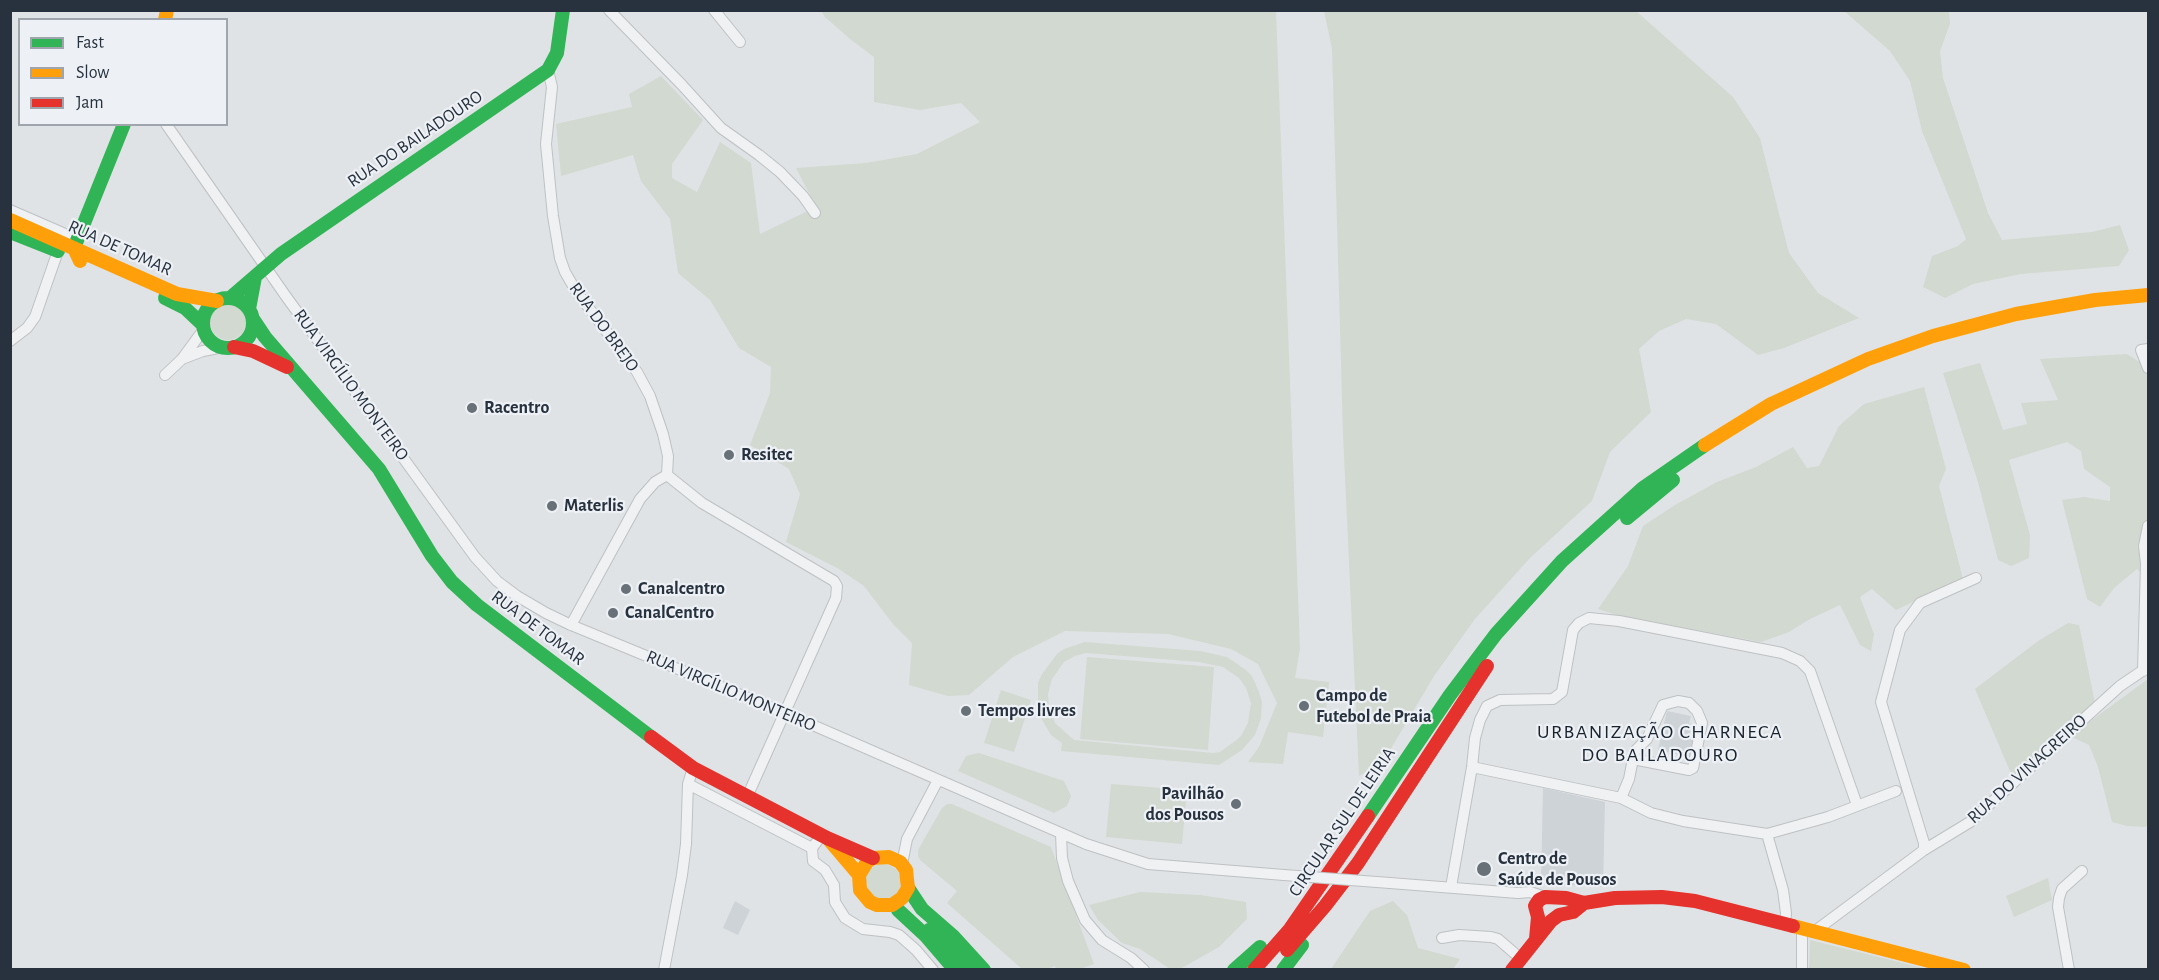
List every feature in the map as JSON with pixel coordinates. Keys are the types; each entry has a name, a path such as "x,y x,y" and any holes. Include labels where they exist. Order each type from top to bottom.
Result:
{"main road":[{"path":"548,70 557,53 563,10"},
{"name":"RUA DO BAILADOURO","path":"223,299 255,277 265,266 548,70"},
{"path":"58,251 74,248 123,126"},
{"name":"RUA DE TOMAR","path":"10,220 177,294 241,302 265,337 379,469 432,556 453,582 495,619 693,768 824,837 873,858"},
{"name":"RUA DE TOMAR","path":"10,232 175,302 191,312 210,340 265,356 294,372"},
{"path":"74,248 80,261"},
{"path":"228,347 247,340 251,334 255,277"},
{"name":"CIRCULAR SUL DE LEIRIA","path":"1254,969 1290,929 1450,695 1515,611 1542,581 1602,523 1643,488 1682,459 1771,404 1895,348 2016,314 2095,300 2148,295"},
{"path":"203,327 206,311 223,299"},
{"name":"CIRCULAR SUL DE LEIRIA","path":"1270,969 1325,906 1358,863 1485,669 1510,636 1554,585 1610,531 1674,480 1784,410 1878,367 1929,349 2026,323 2148,306"},
{"name":"RUA DE TOMAR","path":"824,837 859,874 858,882 864,897 870,902 891,908 916,920 971,969"},
{"path":"859,874 867,862 873,858 889,856 902,864 908,875 908,888 922,909 953,936 984,969"},
{"path":"908,888 891,908 926,935 955,969"},
{"path":"1234,969 1313,896"},
{"path":"1536,939 1537,902 1549,897 1566,898 1584,903 1633,897 1677,898 1964,969"},
{"path":"1516,964 1555,918 1560,904 1549,897"},
{"path":"1536,913 1545,921 1573,912 1584,903"},
{"path":"1283,969 1321,919 1325,906"}],"street":[{"path":"609,10 721,128 780,172 803,196 815,213"},
{"path":"714,10 740,42"},
{"name":"RUA DO BREJO","path":"548,70 552,87 546,144 553,216 560,258 576,291 637,372 650,396 668,456 667,475"},
{"name":"RUA VIRGÍLIO MONTEIRO","path":"167,126 265,266 481,564 497,581 546,613 785,713 1061,834 1148,864 1518,893 1530,892 1549,897"},
{"path":"10,210 63,232 70,238 74,248"},
{"path":"10,341 27,328 35,317 58,251"},
{"path":"165,375 182,359 203,327"},
{"path":"182,359 203,351 228,347"},
{"path":"2148,350 2141,350 2148,368"},
{"path":"571,625 639,499 656,482 667,475 702,502 829,577 837,586 836,598 747,797"},
{"path":"2146,669 2144,546 2148,526"},
{"path":"1924,850 1924,843 1881,702 1900,630 1920,603 1976,578"},
{"path":"1451,887 1472,767 1474,738 1487,706 1500,700 1553,699 1562,692 1574,630 1579,623 1589,618 1619,621 1782,653 1800,661 1810,672 1857,805"},
{"name":"RUA DO VINAGREIRO","path":"1809,930 1924,850 1970,822 2067,732 2120,686 2146,669"},
{"path":"1621,798 1635,751 1647,739 1663,705 1678,701 1689,703 1697,711 1702,723 1693,768 1689,770 1633,759"},
{"path":"1472,767 1621,798 1651,813 1683,821 1767,834 1828,816 1896,791"},
{"path":"664,969 683,865 688,784 693,768"},
{"path":"902,864 908,839 938,780"},
{"path":"688,784 812,848"},
{"path":"1061,834 1062,858 1068,882 1085,920 1102,940 1144,969"},
{"path":"1767,834 1783,890 1785,924"},
{"path":"812,848 824,837"},
{"path":"889,856 908,839"},
{"path":"812,848 813,861 825,870 834,885 836,902 845,918 863,929 899,935 933,969"},
{"path":"2069,969 2058,907 2059,898 2062,889 2082,871"},
{"path":"1518,893 1530,901 1536,913"},
{"path":"1802,969 1809,930"},
{"path":"1443,938 1459,935 1498,939 1516,964"}],"shaded area":[{"path":"821,11 1276,11 1300,649 1295,678 1329,682 1323,737 1288,732 1283,764 1248,762 1259,747 1277,703 1258,664 1231,649 1168,634 1065,631 1013,657 969,695 948,696 909,685 912,643 893,624 864,586 839,569 786,542 800,494 789,469 750,445 770,393 771,367 739,348 710,300 678,273 670,219 641,181 633,155 561,176 556,124 632,107 629,94 661,76 703,120 672,164 672,178 697,192 720,142 751,163 760,234 816,207 796,168 866,163 917,154 980,122 961,103 920,110 874,102 874,57 850,39"},
{"path":"1324,11 1636,11 1733,97 1760,138 1789,253 1818,293 1859,318 1784,348 1758,355 1716,324 1686,319 1659,331 1639,349 1651,412 1610,452 1592,501 1530,558 1475,619 1434,676 1383,762 1359,776 1343,434 1332,49"},
{"path":"1844,11 1949,11 1950,24 1940,51 1943,78 1988,213 2002,240 2092,232 2120,225 2129,250 2119,266 2021,274 1973,284 1945,298 1923,287 1932,256 1958,246 1966,239 1922,131 1910,81 1890,51"},
{"path":"228,304 241,309 246,322 241,335 228,340 215,335 210,322 215,309"},
{"path":"2127,354 2141,363 2148,378 2148,579 2137,569 2114,588 2100,607 2087,599 2062,500 2084,497 2110,501 2110,487 2084,469 2081,451 2067,442 2009,460 2030,535 2029,558 2011,566 1998,560 1978,482 1943,373 1980,363 2003,430 2027,424 2021,403 2058,400 2040,359"},
{"path":"1924,387 1946,469 1939,486 1963,579 1896,610 1872,589 1860,597 1874,634 1871,651 1860,645 1840,605 1789,632 1761,642 1617,615 1598,609 1628,566 1643,526 1717,482 1756,467 1793,447 1807,468 1819,466 1839,426 1864,404"},
{"path":"2068,623 2079,625 2095,703 2012,776 1975,689 2038,641"},
{"path":"1085,642 1200,651 1227,657 1252,676 1259,692 1262,702 1261,718 1255,735 1242,750 1219,765 1061,751 1062,743 1051,735 1041,718 1038,705 1038,683 1057,654 1064,649","holes":["1086,653 1199,662 1223,667 1239,678 1246,688 1251,703 1248,723 1241,736 1220,752 1074,740 1055,723 1049,706 1048,694 1052,679 1064,662 1075,656"]},
{"path":"1087,657 1214,667 1208,750 1080,739"},
{"path":"2148,679 2148,825 2145,827 2127,826 2112,822 2098,767 2089,745 2070,736"},
{"path":"1001,690 1031,700 1014,752 984,743"},
{"path":"1667,711 1691,716 1689,723 1692,724 1689,735 1695,737 1690,757 1658,750"},
{"path":"979,753 1064,781 1071,796 1067,806 1054,813 958,771 966,756"},
{"path":"1111,784 1187,790 1182,844 1106,837"},
{"path":"1543,788 1605,802 1603,887 1541,884"},
{"path":"947,804 952,804 1051,847 1094,964 1080,969 1056,969 1055,966 1047,969 1022,969 947,903 957,891 920,860 918,850 942,808"},
{"path":"883,864 895,870 901,882 895,894 883,900 871,894 865,882 871,870"},
{"path":"2048,878 2052,900 2014,917 2006,896"},
{"path":"1140,892 1200,895 1246,902 1247,919 1219,947 1180,969 1170,969 1140,949 1122,943 1098,920 1089,905"},
{"path":"735,901 750,910 738,935 723,928"},
{"path":"1393,901 1407,915 1418,948 1460,959 1453,969 1331,969 1370,911"},
{"path":"1810,940 1927,969 1809,969"}],"traffic: fast":[{"path":"230,298 281,254 548,70 557,53 563,10"},
{"path":"74,248 123,126"},
{"path":"10,232 58,251"},
{"path":"249,309 255,277"},
{"path":"165,298 185,308 203,325"},
{"path":"228,298 246,305 253,323 246,341 228,348 210,341 203,323 210,305 228,298"},
{"path":"253,319 265,337 379,469 432,556 452,582 477,605 651,737"},
{"path":"1368,816 1450,695 1496,634 1562,561 1643,488 1705,445"},
{"path":"1627,518 1673,480"},
{"path":"908,888 922,909 953,936 984,970"},
{"path":"898,910 925,935 955,970"},
{"path":"929,930 971,970"},
{"path":"1283,970 1302,945"},
{"path":"1234,970 1260,947"}],"traffic: slow":[{"path":"165,18 167,10"},
{"path":"10,220 177,294 217,301"},
{"path":"74,248 80,261"},
{"path":"1705,445 1771,404 1868,359 1933,336 2016,314 2095,300 2148,295"},
{"path":"830,841 859,875 860,890 870,902 877,905 892,905 902,898 908,888 906,870 900,862 889,857 873,858 867,862 859,875"},
{"path":"1793,926 1964,970"}],"traffic: jam":[{"path":"234,347 253,351 287,367"},
{"path":"1287,950 1358,863 1487,666"},
{"path":"651,737 693,768 827,838 873,858"},
{"path":"1254,970 1290,929 1368,816"},
{"path":"1536,939 1538,917 1535,906 1545,897 1566,898 1584,903 1615,898 1662,897 1695,901 1793,926"},
{"path":"1512,970 1551,921 1559,915 1573,912 1584,903"}],"place":[{"name":"Racentro","path":"472,408"},
{"name":"Resitec","path":"729,455"},
{"name":"Materlis","path":"552,506"},
{"name":"Canalcentro","path":"626,589"},
{"name":"CanalCentro","path":"613,613"},
{"name":"Campo de Futebol de Praia","path":"1304,706"},
{"name":"Tempos livres","path":"966,711"},
{"name":"Pavilhão dos Pousos","path":"1236,804"},
{"name":"Centro de Saúde de Pousos","path":"1484,869"}],"district":[{"name":"URBANIZAÇÃO CHARNECA DO BAILADOURO","path":"1660,744"}]}
